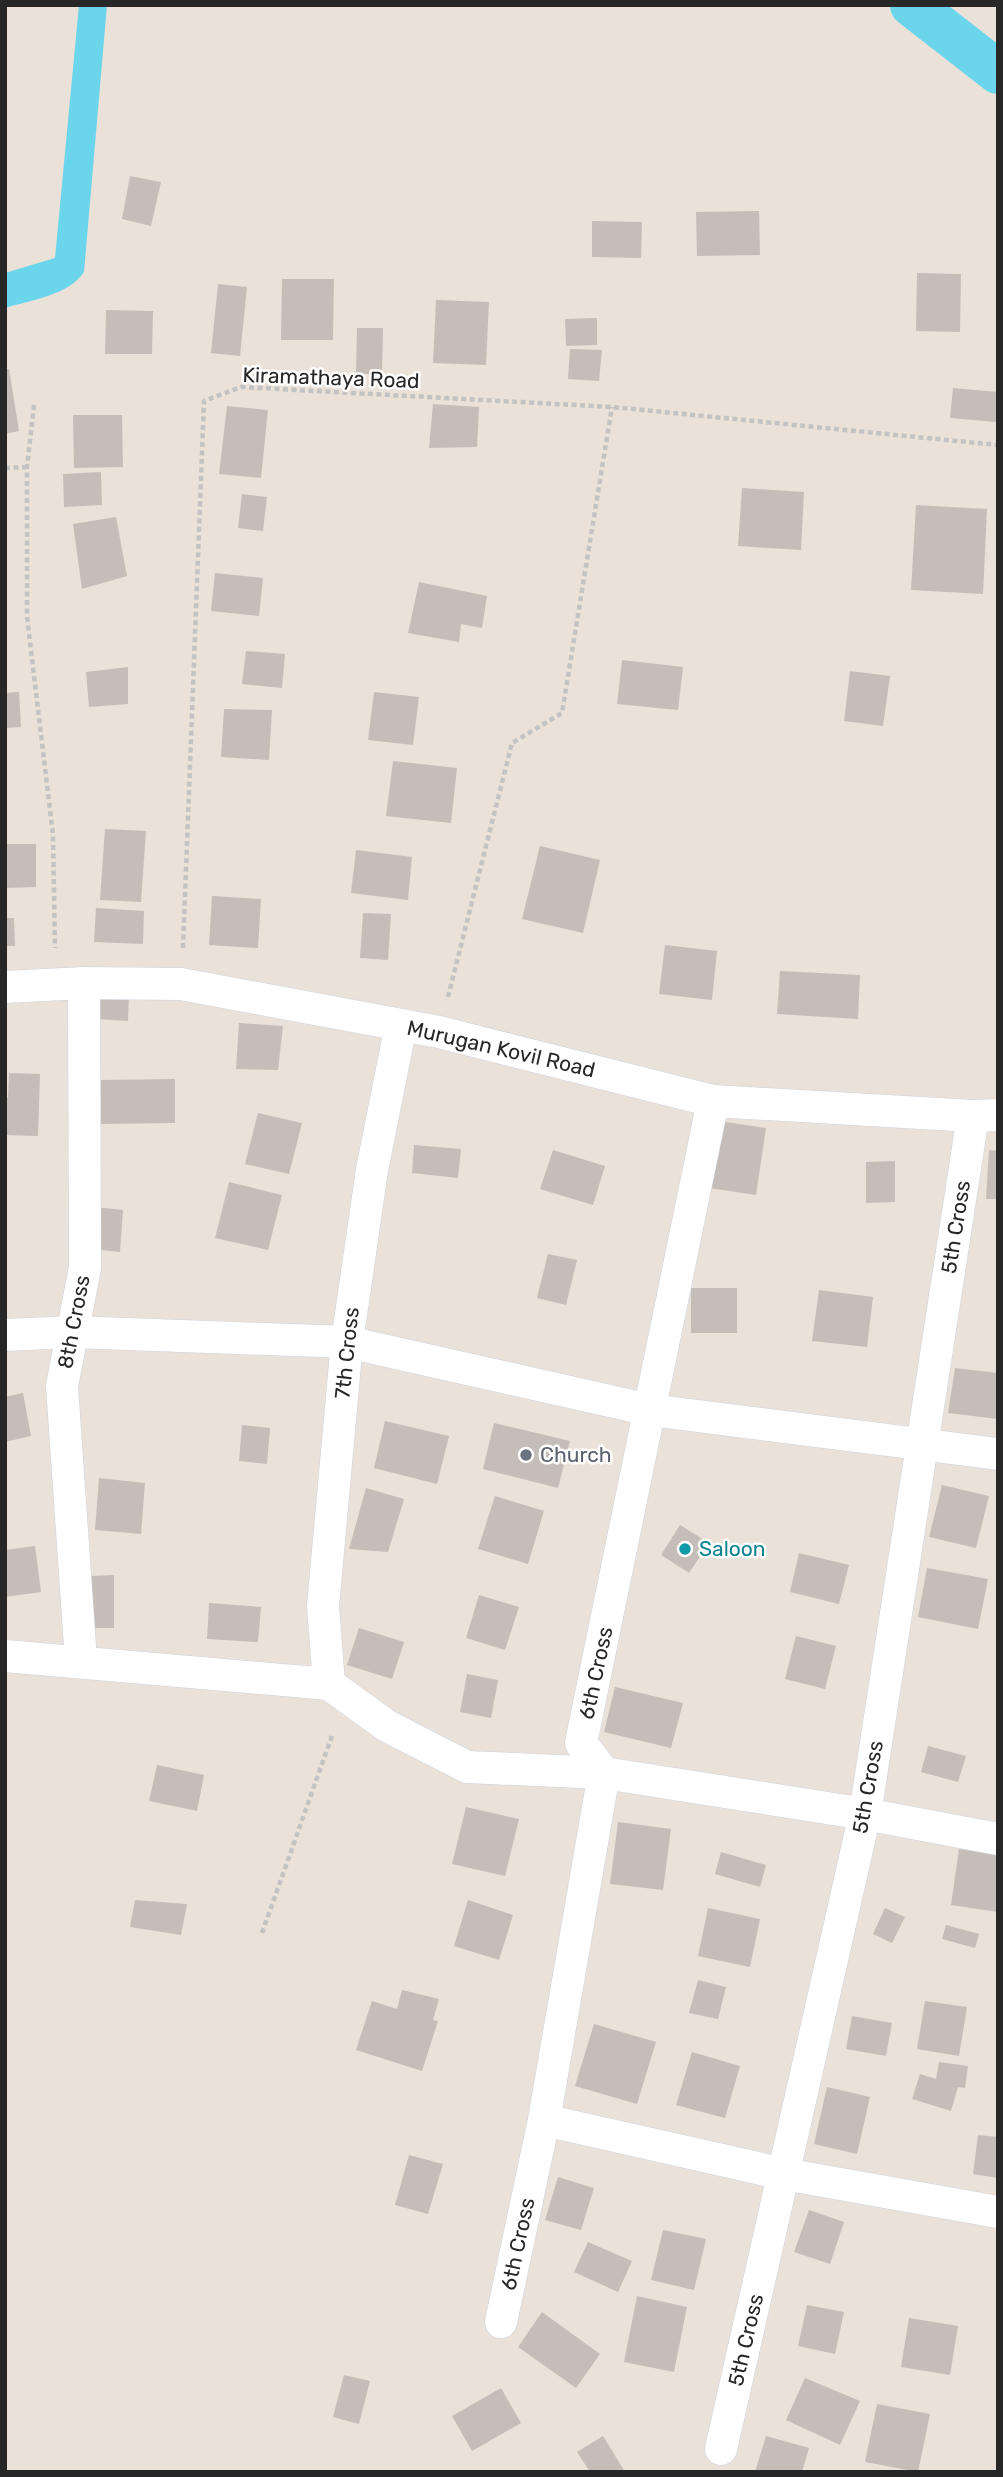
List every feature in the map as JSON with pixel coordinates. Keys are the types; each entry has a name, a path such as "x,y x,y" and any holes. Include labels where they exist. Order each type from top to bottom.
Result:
{"street":[{"name":"Murugan Kovil Road","path":"5,986 70,983 181,984 439,1032 713,1101 986,1115"},
{"name":"8th Cross","path":"70,983 85,1268 62,1386 81,1661"},
{"name":"7th Cross","path":"337,1690 323,1606 347,1342 372,1170 401,1026"},
{"name":"6th Cross","path":"501,2322 544,2120 604,1773 581,1743 713,1101"},
{"name":"5th Cross","path":"721,2449 865,1814 923,1443 986,1115"},
{"path":"5,1335 73,1332 347,1342 649,1410 998,1454"},
{"path":"5,1656 81,1661 337,1690 387,1726 467,1767 604,1773 865,1814 998,1839"},
{"path":"544,2120 784,2174 998,2212"}],"path":[{"name":"Kiramathaya Road","path":"181,984 204,401 242,387 612,407 998,445"},
{"path":"34,405 27,467 27,617 70,983"},
{"path":"439,1032 512,743 562,713 612,407"},
{"path":"5,468 27,467"},
{"path":"262,1933 337,1690"}],"water":[{"path":"79,5 107,5 84,272 77,280 59,291 5,308 5,273 55,258"}],"building":[{"path":"130,176 161,182 151,226 122,219"},
{"path":"759,211 760,255 697,256 696,212"},
{"path":"592,221 642,222 641,258 592,257"},
{"path":"917,273 961,274 960,332 916,331"},
{"path":"282,279 334,279 333,340 281,340"},
{"path":"218,284 247,287 240,356 211,353"},
{"path":"436,300 489,302 486,365 433,363"},
{"path":"106,310 153,311 152,354 105,354"},
{"path":"597,318 597,345 566,346 565,319"},
{"path":"357,328 383,328 382,374 356,374"},
{"path":"570,349 602,350 599,381 568,379"},
{"path":"5,369 9,369 19,431 5,434"},
{"path":"953,388 998,392 996,422 950,418"},
{"path":"433,404 479,407 477,447 429,448"},
{"path":"227,406 268,410 261,478 219,474"},
{"path":"73,415 122,415 123,467 74,468"},
{"path":"101,472 102,505 64,507 63,474"},
{"path":"742,488 804,492 801,550 738,546"},
{"path":"242,494 267,497 263,531 238,528"},
{"path":"916,505 987,509 983,594 911,590"},
{"path":"116,517 127,576 82,589 73,524"},
{"path":"215,573 263,578 259,616 211,611"},
{"path":"419,582 487,596 482,628 461,624 459,642 408,633"},
{"path":"246,651 285,654 282,688 242,684"},
{"path":"622,660 683,667 678,710 617,704"},
{"path":"128,667 128,704 89,707 86,672"},
{"path":"850,671 890,676 883,726 844,721"},
{"path":"19,692 21,727 5,728 5,693"},
{"path":"374,692 419,697 413,745 368,740"},
{"path":"224,709 272,710 269,760 221,757"},
{"path":"393,761 457,768 451,823 386,816"},
{"path":"105,829 146,831 141,902 100,900"},
{"path":"5,844 36,844 36,887 5,888"},
{"path":"540,846 600,860 583,933 522,919"},
{"path":"356,850 412,857 408,900 351,893"},
{"path":"212,896 261,899 258,948 209,945"},
{"path":"96,908 144,911 143,944 94,942"},
{"path":"363,913 391,914 388,960 360,958"},
{"path":"5,918 14,918 15,946 5,946"},
{"path":"665,945 717,951 712,1000 659,994"},
{"path":"780,971 860,975 858,1019 777,1014"},
{"path":"94,992 129,993 128,1021 94,1019"},
{"path":"239,1023 283,1026 278,1070 236,1069"},
{"path":"9,1073 40,1074 38,1136 5,1135 5,1097 8,1098"},
{"path":"175,1079 175,1123 101,1124 101,1080"},
{"path":"258,1113 302,1123 289,1174 245,1164"},
{"path":"719,1121 766,1128 756,1195 709,1188"},
{"path":"414,1145 461,1149 458,1178 412,1173"},
{"path":"553,1150 605,1166 593,1205 540,1189"},
{"path":"989,1150 998,1151 998,1199 986,1199"},
{"path":"895,1161 895,1202 866,1203 866,1162"},
{"path":"229,1182 282,1195 268,1250 215,1238"},
{"path":"95,1207 123,1210 120,1252 91,1249"},
{"path":"548,1254 577,1260 566,1305 537,1298"},
{"path":"691,1288 737,1288 737,1333 691,1333"},
{"path":"819,1290 873,1297 867,1347 812,1341"},
{"path":"955,1368 998,1373 998,1419 948,1413"},
{"path":"23,1393 31,1436 5,1442 5,1397"},
{"path":"385,1421 449,1436 437,1484 374,1468"},
{"name":"Church","path":"494,1423 570,1441 558,1488 483,1469"},
{"path":"242,1425 270,1428 267,1464 239,1461"},
{"path":"99,1478 145,1483 141,1534 95,1530"},
{"path":"942,1485 989,1496 976,1548 929,1537"},
{"path":"366,1488 404,1499 388,1552 349,1549"},
{"path":"495,1496 544,1511 528,1564 478,1549"},
{"name":"Saloon","path":"680,1525 709,1543 689,1573 661,1555"},
{"path":"35,1546 41,1592 5,1597 5,1550"},
{"path":"799,1553 849,1565 839,1604 790,1592"},
{"path":"927,1568 988,1579 978,1629 918,1617"},
{"path":"114,1575 114,1628 90,1628 90,1576"},
{"path":"479,1595 519,1607 505,1650 466,1638"},
{"path":"209,1603 261,1607 258,1642 207,1639"},
{"path":"359,1628 404,1642 392,1679 347,1665"},
{"path":"796,1636 836,1646 825,1689 785,1679"},
{"path":"467,1674 498,1680 491,1718 460,1712"},
{"path":"615,1687 683,1703 671,1748 604,1732"},
{"path":"928,1746 966,1756 958,1782 921,1772"},
{"path":"157,1765 204,1775 197,1811 149,1801"},
{"path":"466,1807 519,1819 505,1876 452,1864"},
{"path":"618,1822 671,1829 663,1890 610,1884"},
{"path":"959,1849 998,1855 998,1912 951,1905"},
{"path":"721,1852 766,1865 760,1887 715,1874"},
{"path":"135,1900 187,1904 181,1935 130,1927"},
{"path":"468,1900 513,1915 499,1960 454,1946"},
{"path":"708,1908 760,1919 750,1967 698,1956"},
{"path":"885,1908 905,1917 892,1943 873,1934"},
{"path":"946,1925 979,1934 975,1948 942,1939"},
{"path":"698,1980 726,1987 718,2019 689,2013"},
{"path":"402,1990 439,1999 433,2020 438,2021 422,2071 356,2050 372,2001 397,2009"},
{"path":"925,2001 967,2007 959,2056 917,2049"},
{"path":"852,2016 892,2023 886,2056 846,2049"},
{"path":"594,2024 656,2042 637,2104 575,2086"},
{"path":"692,2052 740,2066 725,2118 676,2105"},
{"path":"939,2062 968,2066 965,2088 958,2087 951,2111 912,2099 920,2074 936,2079"},
{"path":"827,2087 870,2097 857,2154 814,2144"},
{"path":"978,2135 998,2137 998,2178 973,2174"},
{"path":"409,2155 443,2164 428,2214 395,2205"},
{"path":"558,2177 594,2188 581,2230 545,2220"},
{"path":"809,2210 844,2222 830,2264 794,2252"},
{"path":"663,2230 706,2239 694,2290 651,2280"},
{"path":"588,2242 632,2261 618,2292 574,2272"},
{"path":"637,2296 687,2307 674,2372 624,2362"},
{"path":"807,2305 844,2312 835,2354 798,2346"},
{"path":"542,2312 600,2354 576,2388 518,2347"},
{"path":"909,2318 958,2326 950,2375 901,2367"},
{"path":"344,2375 370,2381 359,2424 333,2417"},
{"path":"805,2378 860,2401 840,2445 786,2420"},
{"path":"501,2388 521,2423 472,2451 452,2416"},
{"path":"877,2404 930,2414 918,2472 865,2462"},
{"path":"603,2436 625,2472 590,2472 577,2452"},
{"path":"766,2436 809,2448 802,2472 755,2472"}],"waterway":[{"path":"912,5 998,72"}],"place":[{"name":"Church","path":"526,1455"},
{"name":"Saloon","path":"685,1549"}]}
